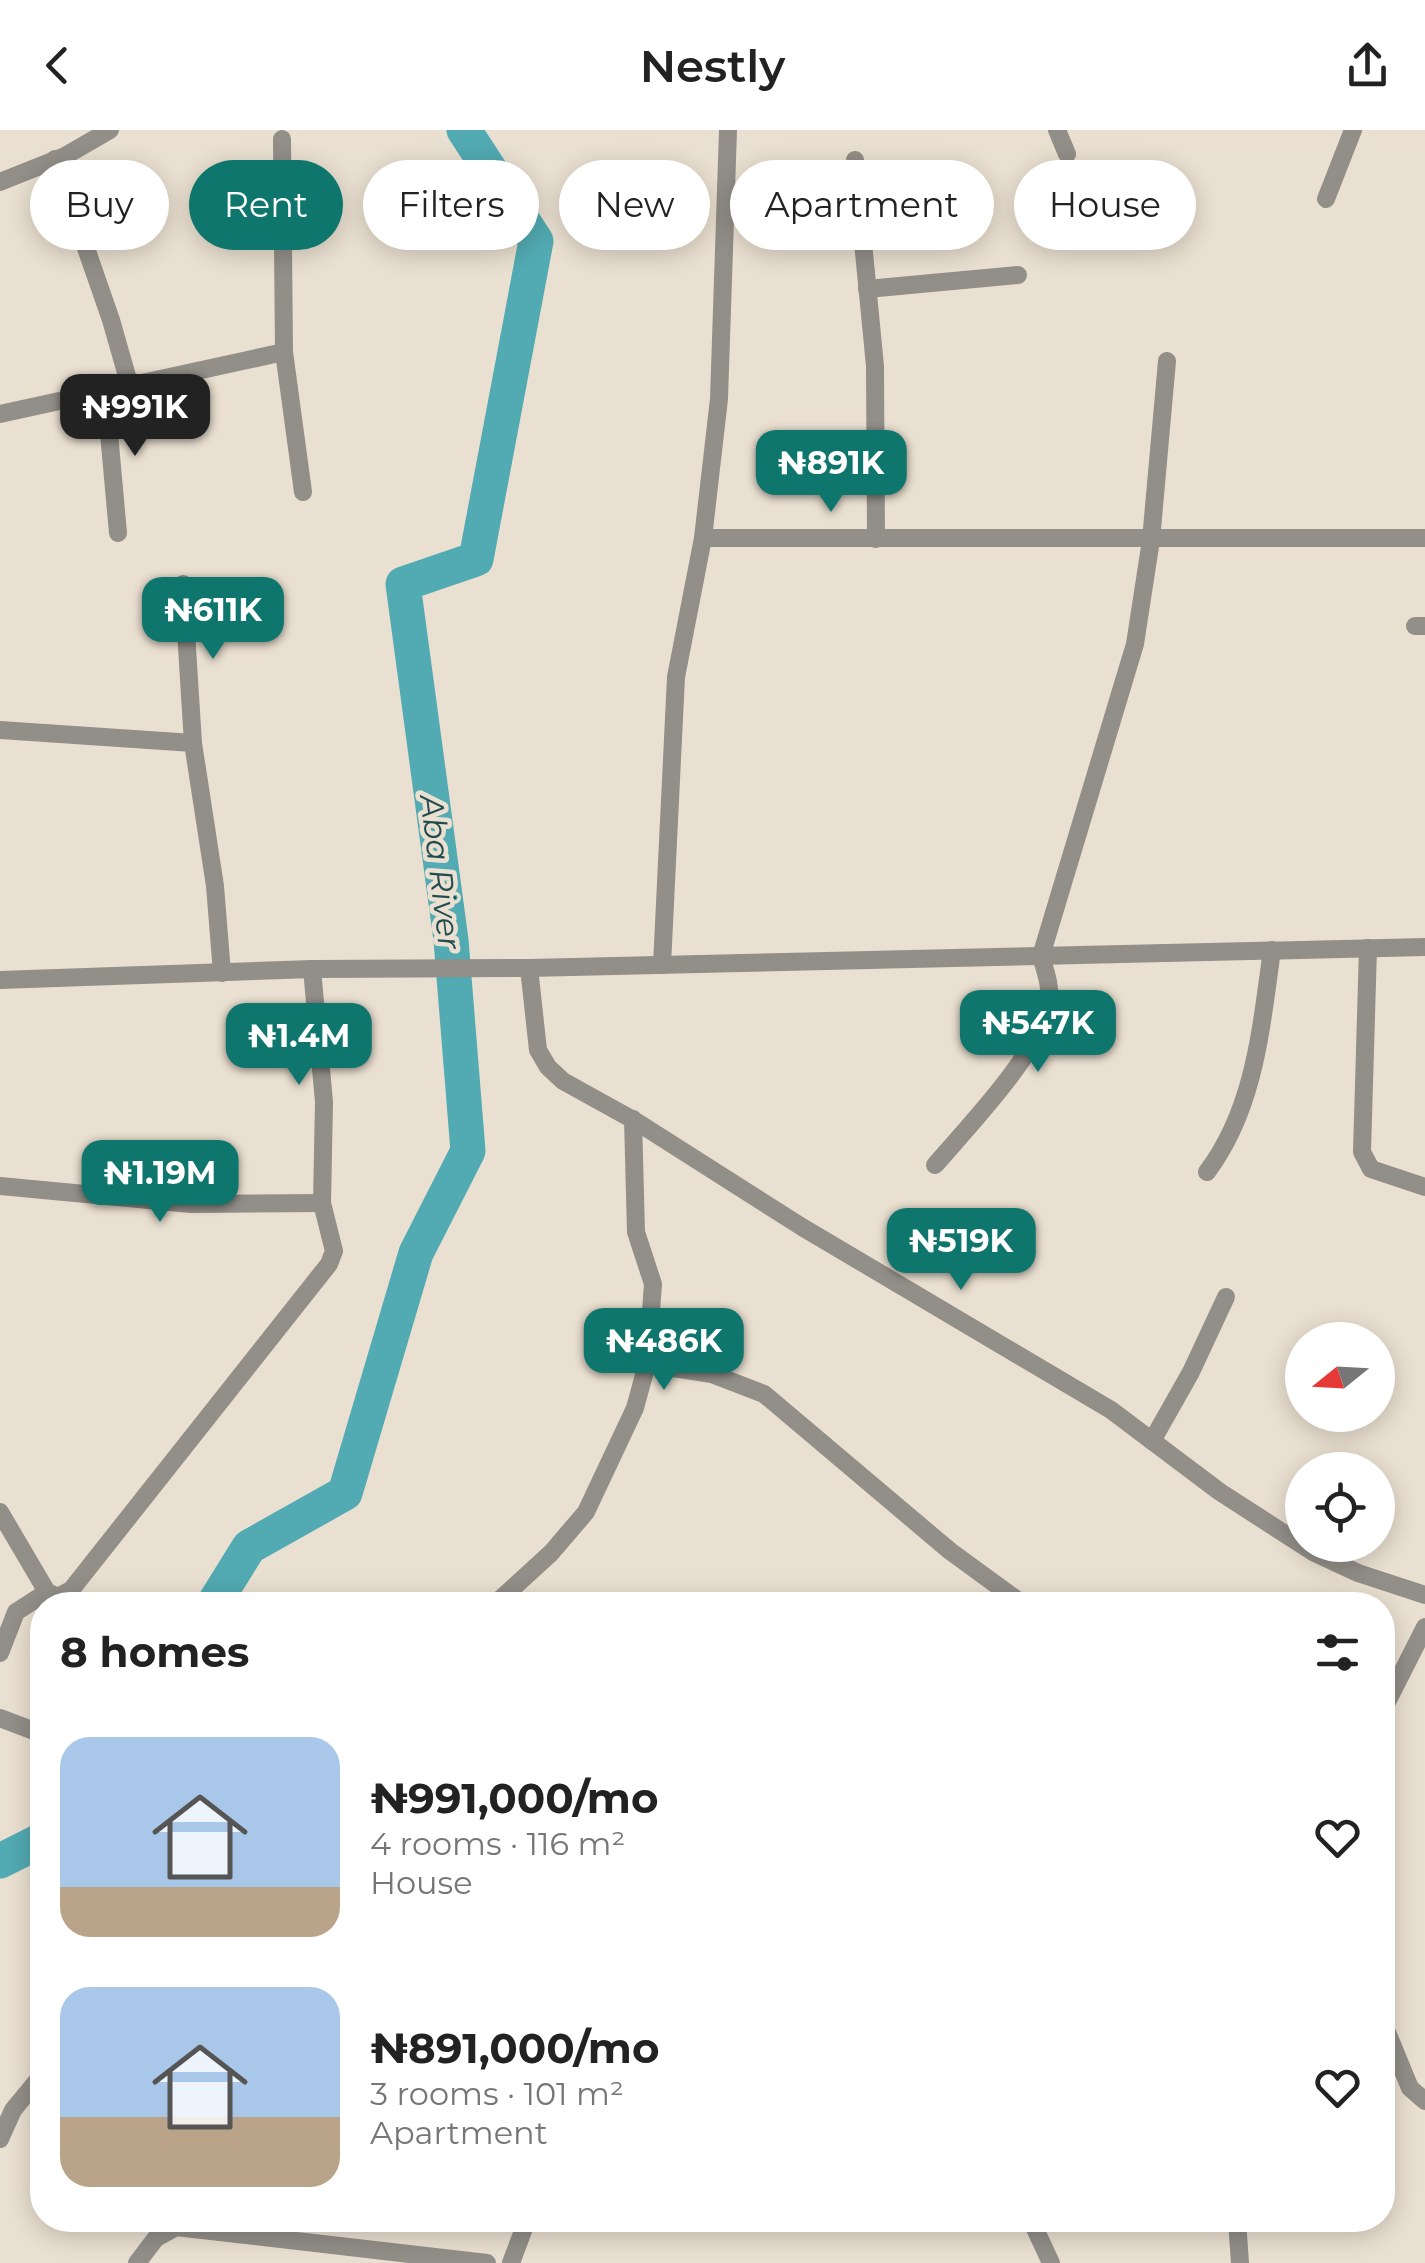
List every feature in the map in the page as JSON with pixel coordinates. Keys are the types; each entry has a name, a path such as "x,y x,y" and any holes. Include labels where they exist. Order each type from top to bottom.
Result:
{"street":[{"path":"56,160 99,140 110,130"},
{"path":"662,965 676,677 703,538 719,398 728,130"},
{"path":"1057,130 1067,154"},
{"path":"1326,199 1353,130"},
{"path":"282,139 284,352 303,492"},
{"path":"0,182 30,170"},
{"path":"87,250 129,383"},
{"path":"863,250 875,366 876,539"},
{"path":"867,289 1018,275"},
{"path":"0,414 284,352"},
{"path":"935,1164 992,1099 1050,1004 1041,956 1136,644 1166,361"},
{"path":"104,389 118,533"},
{"path":"703,538 1425,538"},
{"path":"183,584 193,743 215,886 222,973"},
{"path":"0,730 193,743"},
{"path":"0,980 312,969 528,968 1425,947"},
{"path":"1368,948 1362,1152 1372,1169 1425,1187"},
{"path":"1207,1172 1227,1145 1240,1114 1258,1046 1272,950"},
{"path":"528,968 538,1050 563,1082 632,1119 802,1227 1111,1410 1220,1492 1313,1552 1358,1573 1425,1595"},
{"path":"67,1592 282,1320 316,1284 334,1250 322,1203 324,1102 312,969"},
{"path":"508,1592 551,1553 586,1512 630,1421 647,1364 653,1284 636,1232 632,1119"},
{"path":"0,1186 191,1204 322,1203"},
{"path":"1152,1441 1191,1372 1226,1297"},
{"path":"647,1364 712,1374 764,1394 950,1552 1006,1592"},
{"path":"0,1512 47,1592"},
{"path":"0,1653 16,1612 30,1603"},
{"path":"1395,1686 1425,1627"},
{"path":"0,1718 30,1729"},
{"path":"1395,2052 1410,2088 1425,2101"},
{"path":"0,2139 13,2110 30,2089"},
{"path":"137,2263 156,2238 166,2232"},
{"path":"226,2232 487,2263"},
{"path":"511,2263 523,2232"},
{"path":"1037,2232 1051,2263"},
{"path":"1238,2232 1240,2263"}],"waterway":[{"name":"Aba River","path":"221,1592 249,1547 345,1493 416,1253 468,1151 451,940 403,584 476,559 536,241 464,130"},
{"name":"Aba River","path":"0,1861 30,1846"}]}
